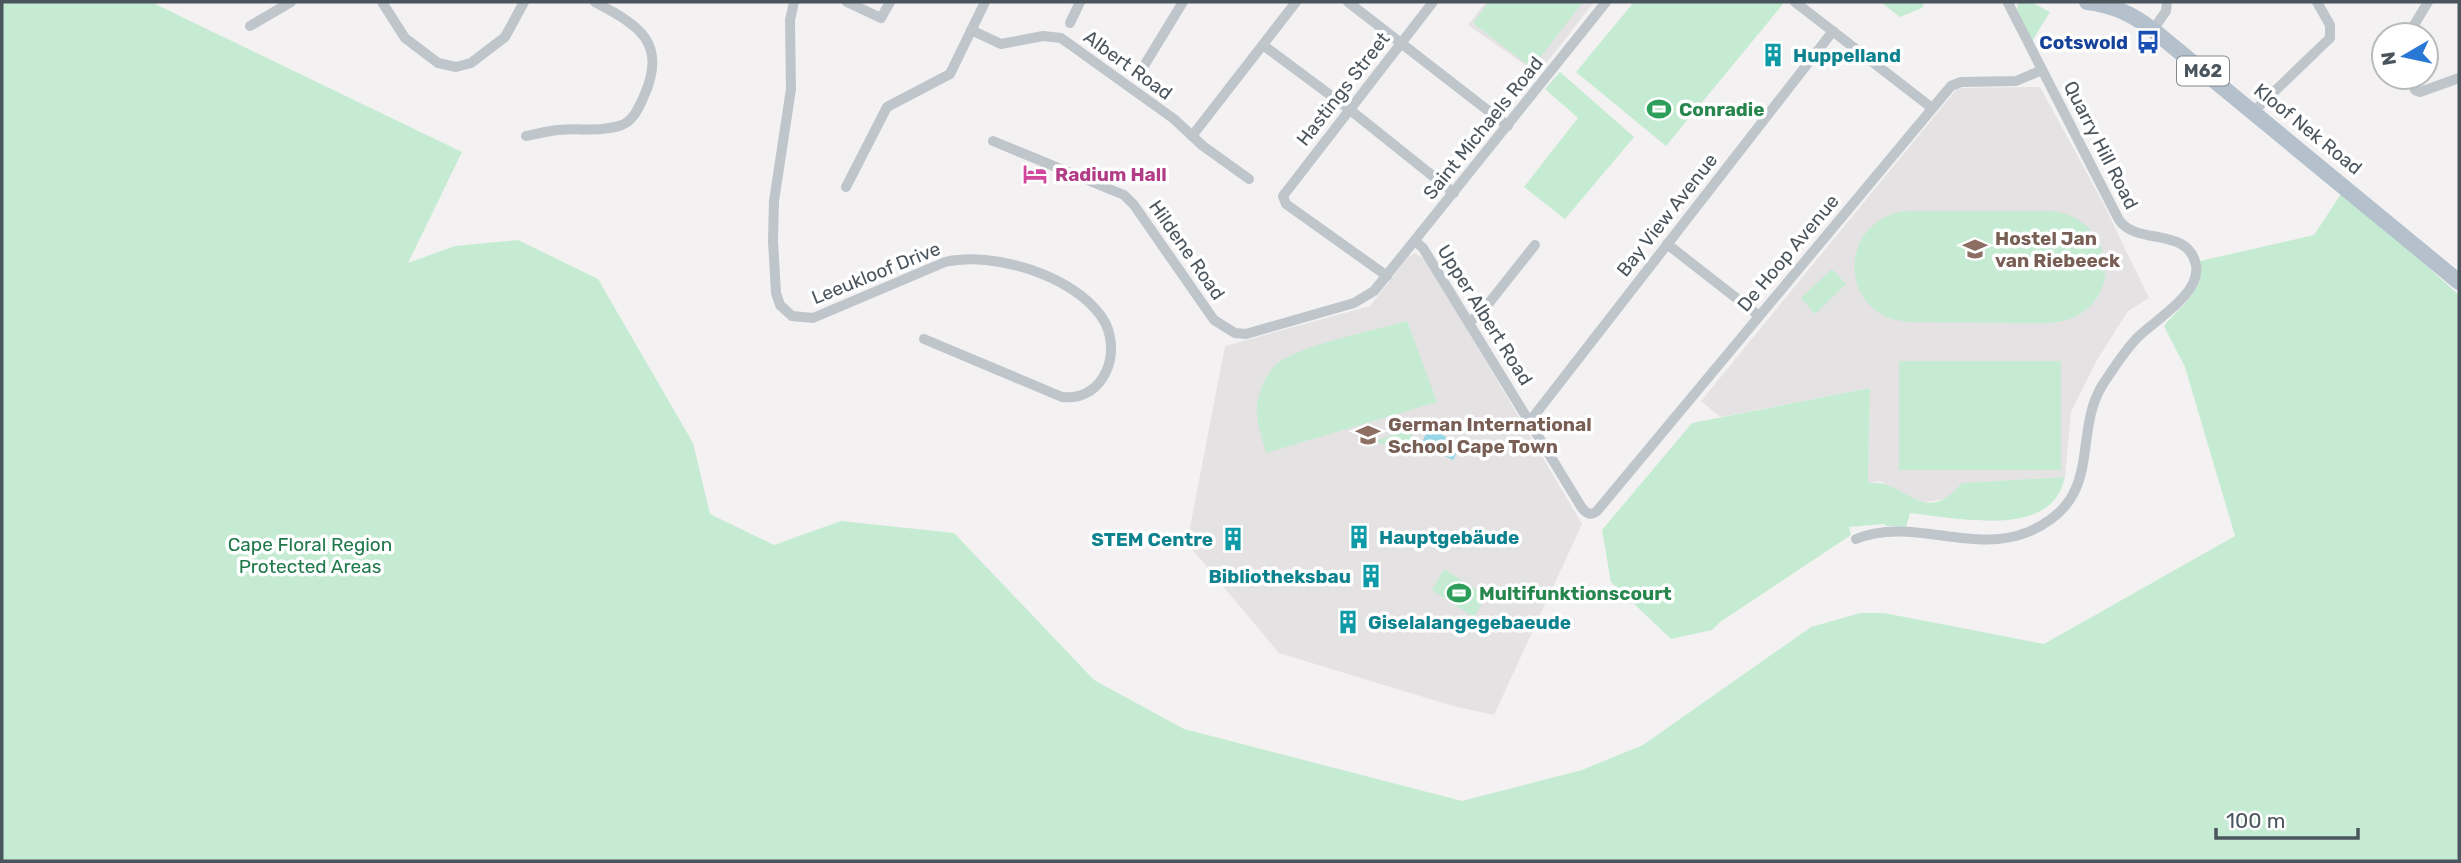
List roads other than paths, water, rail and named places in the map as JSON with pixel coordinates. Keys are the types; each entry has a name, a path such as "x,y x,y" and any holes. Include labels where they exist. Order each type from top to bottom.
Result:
{"main road":[{"name":"Kloof Nek Road","path":"2087,2 2116,8 2134,16 2459,282"}],"street":[{"path":"250,26 291,2"},
{"path":"382,2 405,38 438,63 456,67 471,63 505,37 524,2"},
{"path":"526,135 559,130 607,128 621,125 634,116 653,72 648,42 636,26 596,2"},
{"name":"Leeukloof Drive","path":"794,2 790,20 791,89 772,228 776,293 786,313 813,318 945,262 995,261 1027,269 1065,286 1101,316 1109,333 1110,347 1105,374 1097,387 1082,396 1068,398 925,339"},
{"path":"847,2 881,18 890,2"},
{"path":"846,187 887,107 949,76 985,2"},
{"path":"1070,23 1080,2"},
{"path":"1139,74 1183,2"},
{"path":"1192,136 1296,2"},
{"path":"1348,2 1508,125"},
{"name":"Hastings Street","path":"1387,276 1286,204 1283,198 1433,2"},
{"name":"Saint Michaels Road","path":"1387,276 1606,2"},
{"path":"1795,2 1931,108"},
{"name":"Quarry Hill Road","path":"1856,539 1884,530 1984,539 2008,538 2051,519 2068,501 2079,481 2094,404 2104,383 2133,343 2186,294 2196,273 2193,258 2180,244 2170,239 2136,233 2123,225 2008,2"},
{"path":"2152,30 2166,11 2167,2"},
{"path":"2253,111 2330,38 2330,25 2317,2"},
{"path":"2417,21 2428,2"},
{"name":"Albert Road","path":"971,30 1001,44 1043,36 1061,38 1174,119 1249,179"},
{"name":"Bay View Avenue","path":"1530,421 1833,32"},
{"path":"1262,45 1349,109 1454,193"},
{"name":"De Hoop Avenue","path":"1592,514 1931,108 1957,82 2017,81 2042,70"},
{"path":"2440,85 2459,78"},
{"name":"Hildene Road","path":"993,141 1124,195 1134,205 1214,320 1235,333 1246,334 1361,301 1387,276"},
{"name":"Upper Albert Road","path":"1415,241 1422,246 1582,508 1592,514"},
{"path":"1667,244 1758,316"},
{"path":"1469,322 1481,313 1535,245"}],"water":[{"path":"1429,428 1461,445 1453,460 1421,444"}],"place":[{"name":"Cotswold","path":"2148,42"},
{"name":"Huppelland","path":"1773,55"},
{"name":"Conradie","path":"1659,109"},
{"name":"Radium Hall","path":"1035,174"},
{"name":"Hostel Jan van Riebeeck","path":"1975,249"},
{"name":"German International School Cape Town","path":"1368,435"},
{"name":"Hauptgebäude","path":"1359,537"},
{"name":"STEM Centre","path":"1233,539"},
{"name":"Bibliotheksbau","path":"1371,576"},
{"name":"Multifunktionscourt","path":"1459,593"},
{"name":"Giselalangegebaeude","path":"1348,622"}],"park label":[{"name":"Cape Floral Region Protected Areas","path":"310,555"}]}
